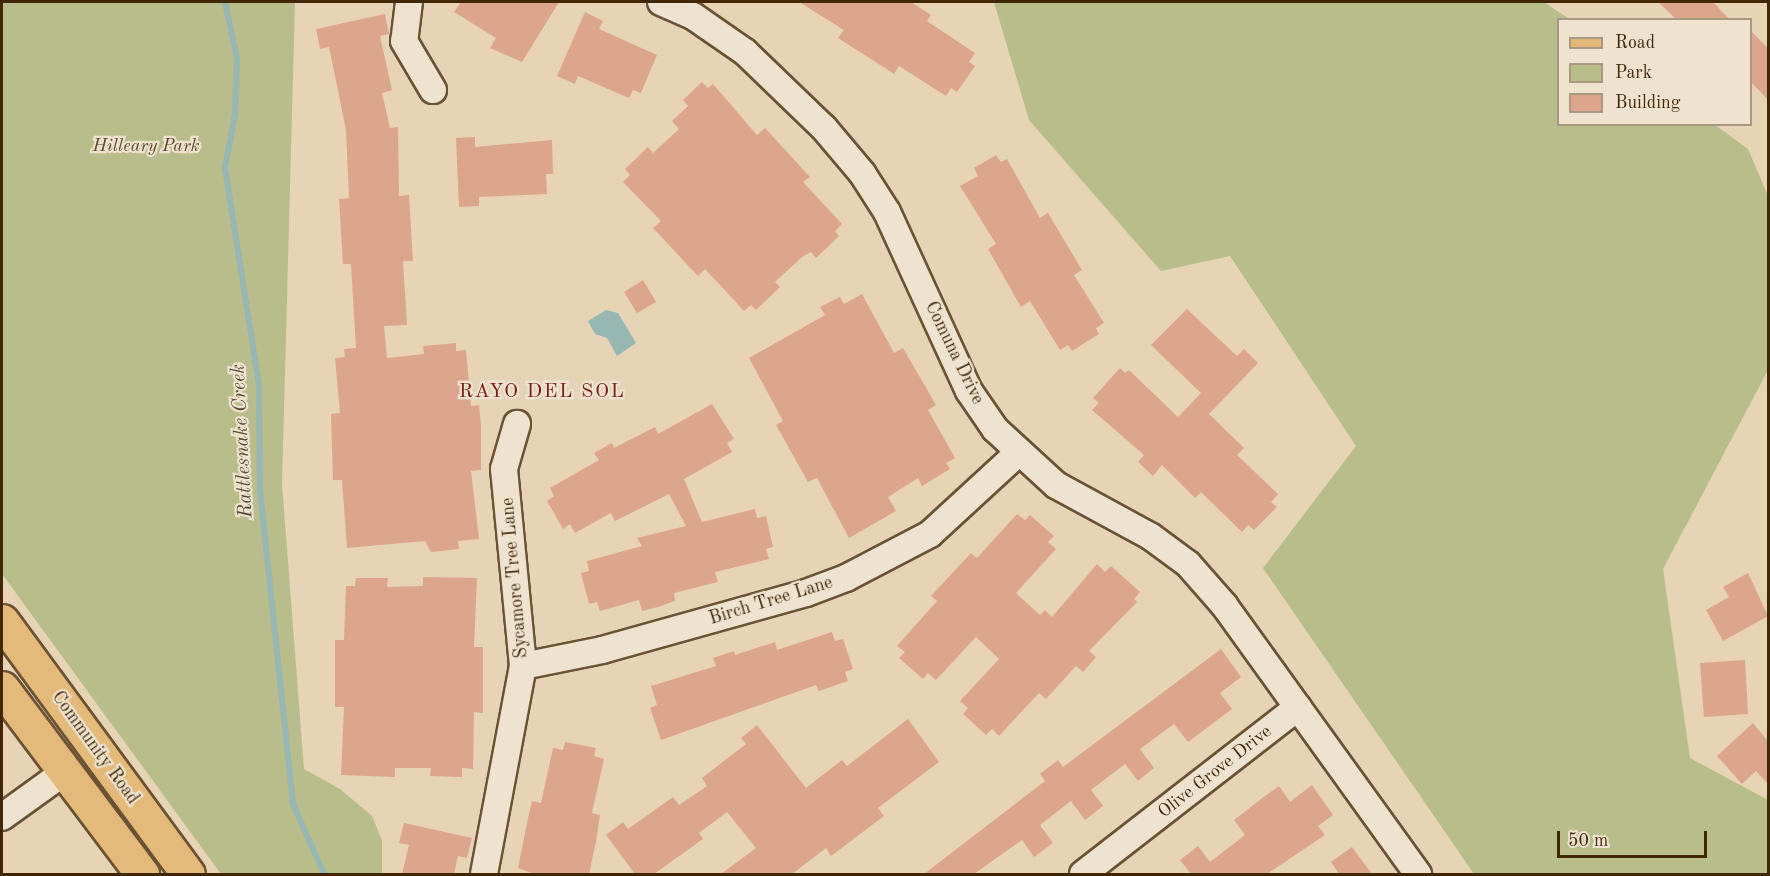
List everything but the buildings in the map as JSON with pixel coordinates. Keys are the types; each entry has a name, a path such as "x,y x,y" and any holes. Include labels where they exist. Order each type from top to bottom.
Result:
{"main road":[{"name":"Community Road","path":"2,621 187,873"},
{"path":"2,664 15,666 67,734 94,747"},
{"path":"2,688 142,874"},
{"path":"63,772 77,764 90,771 146,844 187,873"}],"street":[{"path":"409,2 404,41 433,90"},
{"name":"Comuna Drive","path":"661,2 696,9 746,52 862,173 887,212 969,391 994,429 1056,485 1150,536 1188,564 1298,707"},
{"name":"Sycamore Tree Lane","path":"484,874 523,666 504,469 517,424"},
{"name":"Birch Tree Lane","path":"523,666 623,644 806,593 846,578 930,534 1018,453"},
{"path":"1298,707 1418,874"},
{"name":"Olive Grove Drive","path":"1083,874 1298,707"},
{"path":"2,817 63,772"}],"green space":[{"name":"Hilleary Park","path":"2,2 295,2 282,484 304,769 340,789 372,816 382,840 382,874 221,874 2,574"},
{"path":"994,2 1544,2 1568,18 1557,18 1557,126 1716,126 1748,149 1768,196 1768,370 1663,569 1690,758 1768,800 1768,874 1474,874 1263,568 1356,446 1230,256 1161,271 1029,120"}],"water":[{"path":"606,310 618,313 636,343 617,356 607,338 595,334 588,321"}],"waterway":[{"name":"Rattlesnake Creek","path":"225,2 237,59 235,114 225,168 259,386 260,490 293,804 324,874"}],"district":[{"name":"RAYO DEL SOL","path":"542,392"}]}
